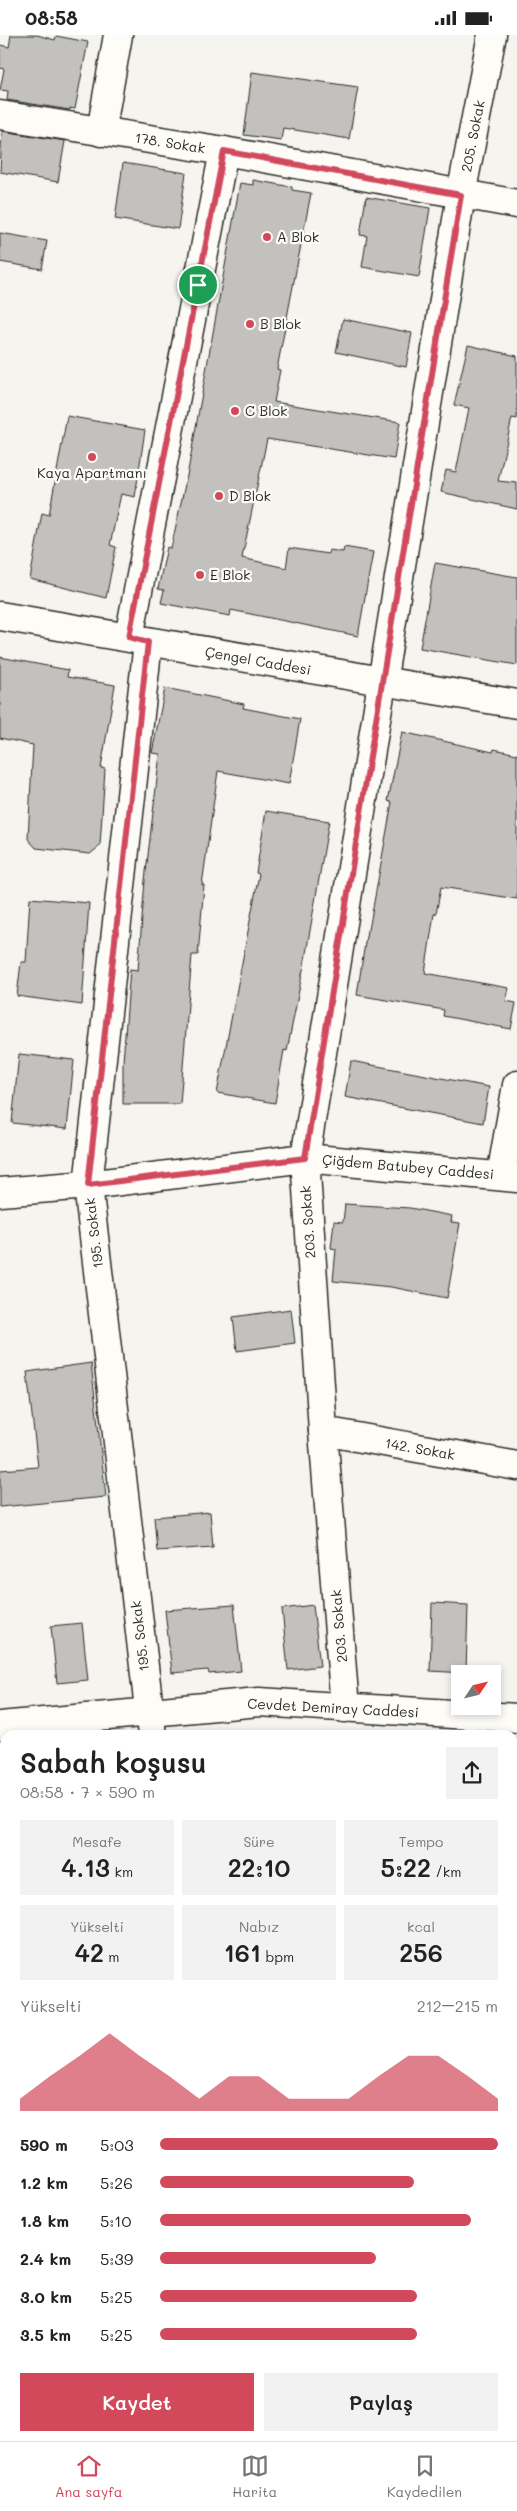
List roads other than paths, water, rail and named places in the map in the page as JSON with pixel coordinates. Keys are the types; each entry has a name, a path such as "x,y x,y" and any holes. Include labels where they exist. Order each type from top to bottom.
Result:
{"street":[{"path":"101,132 118,35"},
{"name":"205. Sokak","path":"382,682 461,195 492,35"},
{"name":"178. Sokak","path":"0,115 224,151 517,204"},
{"name":"195. Sokak","path":"151,1724 88,1185 139,639 224,151"},
{"name":"Çengel Caddesi","path":"0,616 517,704"},
{"name":"203. Sokak","path":"345,1708 323,1431 305,1158 382,682"},
{"path":"509,1177 517,1085"},
{"name":"Çiğdem Batubey Caddesi","path":"0,1192 88,1185 305,1158 509,1177"},
{"name":"142. Sokak","path":"323,1431 517,1466"},
{"name":"Cevdet Demiray Caddesi","path":"0,1726 151,1724 259,1702 517,1719"}],"place":[{"name":"A Blok","path":"267,237"},
{"name":"B Blok","path":"250,324"},
{"name":"C Blok","path":"235,411"},
{"name":"Kaya Apartmanı","path":"92,457"},
{"name":"D Blok","path":"219,496"},
{"name":"E Blok","path":"200,575"}]}
